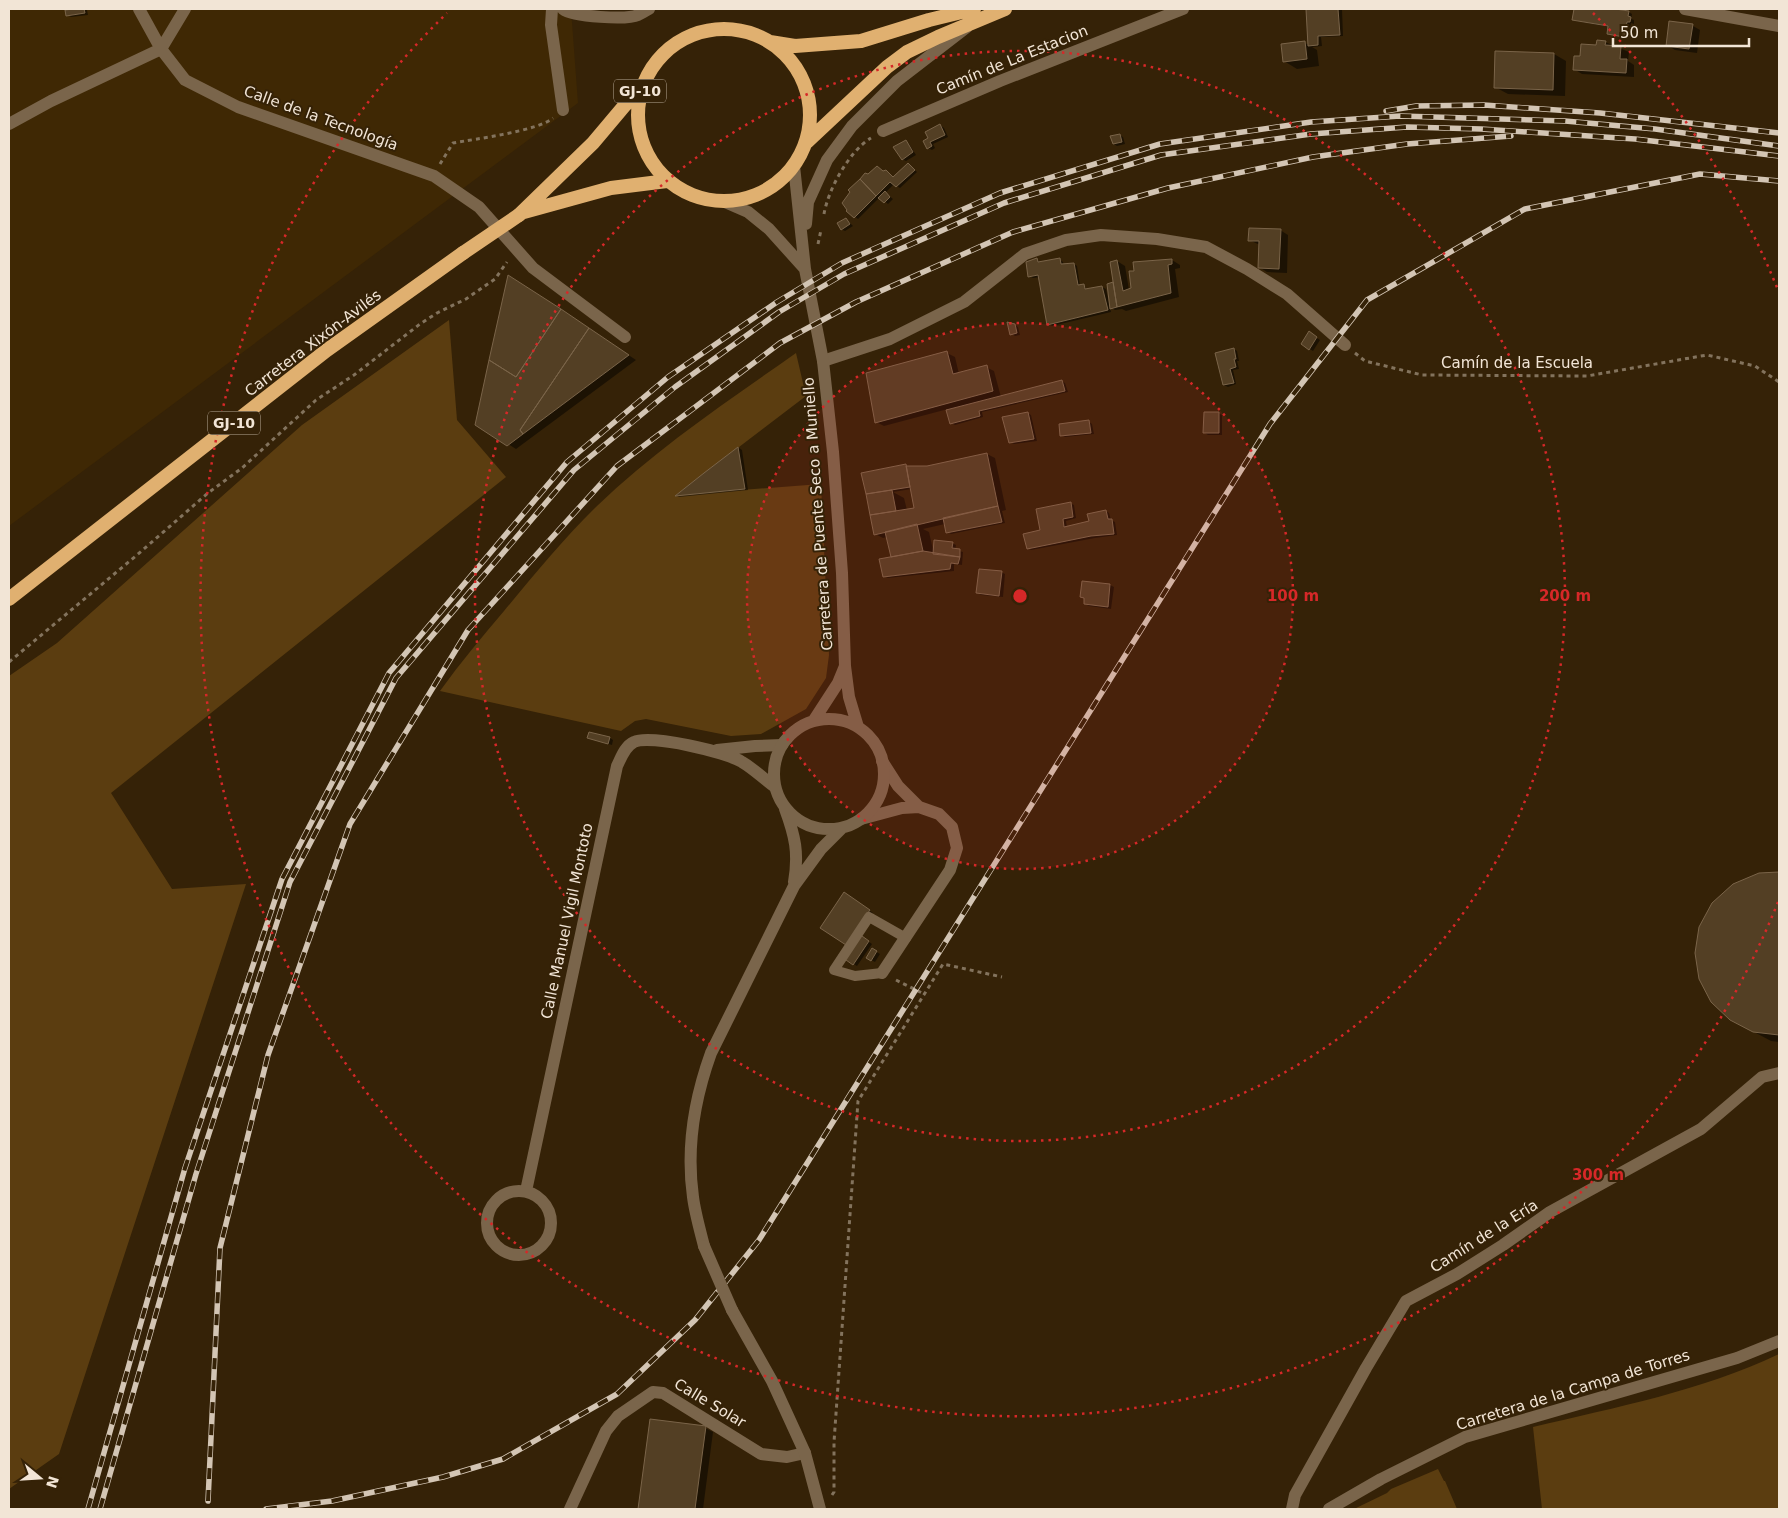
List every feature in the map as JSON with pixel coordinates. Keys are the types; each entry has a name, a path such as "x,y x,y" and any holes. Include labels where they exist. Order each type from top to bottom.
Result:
{"highway":[{"name":"GJ-10","path":"770,42 794,62 807,91 810,103 811,119 806,143 794,166 776,187 748,198 725,202 697,198 667,181 647,157 638,124 639,91 651,65 675,43 704,30 735,29 770,42 795,46 860,41 929,20 1005,9"},
{"name":"GJ-10","path":"806,143 832,116 900,57 974,15"},
{"name":"Carretera Xixón-Avilés","path":"9,598 327,350 521,214 592,143 639,91"},
{"name":"Carretera Xixón-Avilés","path":"521,214 611,188 667,181"}],"street":[{"name":"Calle de la Tecnología","path":"139,9 161,49 185,80 238,107 434,176 478,207 534,268 624,337"},
{"path":"9,124 51,101 161,49 185,9"},
{"path":"552,9 551,25 563,110"},
{"path":"563,9 568,12 600,17 637,16 649,9"},
{"name":"Camín de La Estacion","path":"883,131 1000,81 1183,9"},
{"path":"1685,9 1779,26"},
{"path":"803,247 808,202 827,160 852,126 898,81 974,15"},
{"path":"794,166 803,247"},
{"path":"725,202 748,212 769,229 805,269"},
{"path":"823,361 890,339 964,302 1025,254 1066,240 1101,235 1157,239 1206,247 1247,269 1287,294 1346,345"},
{"name":"Carretera de Puente Seco a Muniello","path":"803,247 805,269 823,361 833,452 842,574 845,666 838,683 814,720"},
{"path":"845,666 849,697 858,727"},
{"path":"794,886 798,863 794,833 775,787 774,766 782,746 796,730 814,720 837,720 858,727 874,742 882,762 898,786 919,807"},
{"name":"Calle Manuel Vigil Montoto","path":"526,1191 616,766 624,752 634,742 648,739 714,750 741,761 775,787"},
{"name":"Calle Manuel Vigil Montoto","path":"714,750 755,746 782,746"},
{"path":"861,819 876,803 883,783 882,762"},
{"path":"784,807 800,822 820,829 842,828"},
{"path":"820,1509 805,1453 772,1381 732,1310 704,1246 693,1199 690,1151 692,1126 703,1077 711,1053 794,886 821,849 842,828 861,819 902,808 919,807 939,814 952,827 957,848 950,870 882,973"},
{"name":"Camín de la Ería","path":"1292,1509 1295,1495 1406,1301 1503,1246 1550,1212 1701,1129 1762,1077 1779,1073"},
{"path":"514,1191 526,1191 543,1201 551,1220 550,1230 544,1244 532,1253 522,1256 512,1255 501,1251 493,1243 488,1233 487,1216 495,1201 504,1194 514,1191"},
{"name":"Carretera de la Campa de Torres","path":"1329,1509 1381,1479 1465,1437 1737,1358 1779,1341"},
{"name":"Calle Solar","path":"570,1509 606,1431 618,1416 653,1392 663,1393 761,1454 787,1457 805,1453"}],"lane":[{"path":"882,973 855,976 834,970 868,917 906,938"}],"path":[{"path":"434,176 453,143 516,131 548,122 563,110"},
{"path":"823,217 836,181 852,155 867,140 883,131"},
{"path":"805,269 819,242 822,225"},
{"path":"9,662 208,493 242,468 316,400 354,375 420,324 437,313 466,299 495,279 517,249"},
{"name":"Camín de la Escuela","path":"1346,345 1365,361 1422,375 1587,376 1707,356 1755,366 1779,382"},
{"path":"829,1499 834,1492 834,1442 858,1101 943,964 1002,977"},
{"path":"882,973 924,994"}],"shaded area":[{"path":"9,9 571,9 578,103 9,526"},
{"path":"449,320 457,420 506,477 111,793 172,889 246,884 59,1454 9,1489 9,676 57,643 302,425"},
{"path":"796,353 806,396 676,495 821,484 829,655 826,678 806,709 761,734 731,736 646,719 635,721 621,731 440,691 471,650 538,570 597,506 668,445"},
{"path":"1779,1354 1779,1509 1542,1509 1533,1427 1689,1388 1749,1367"},
{"path":"1438,1469 1457,1509 1354,1509 1387,1493 1391,1489"}],"building":[{"path":"84,9 85,13 66,16 65,10"},
{"path":"1306,9 1338,9 1340,35 1318,36 1318,45 1308,46"},
{"path":"1574,9 1615,9 1629,11 1628,16 1631,17 1630,22 1627,22 1624,37 1607,34 1608,26 1572,20"},
{"path":"1669,21 1693,24 1689,49 1666,46"},
{"path":"1597,40 1606,41 1605,45 1621,46 1620,59 1627,59 1626,73 1573,70 1574,56 1580,56 1581,44 1596,45"},
{"path":"1305,41 1307,59 1283,62 1281,44"},
{"path":"1495,51 1554,53 1553,90 1494,88"},
{"path":"940,124 945,135 930,142 932,146 927,149 923,141 928,138 925,132"},
{"path":"1120,134 1122,142 1113,144 1110,136"},
{"path":"906,140 913,152 902,160 893,147"},
{"path":"908,163 915,170 896,187 890,182 876,196 860,179 865,173 868,174 877,166 883,171 886,170 893,177"},
{"path":"860,179 876,196 854,218 846,211 842,203 850,192 848,190"},
{"path":"885,191 890,197 884,203 878,198"},
{"path":"846,218 850,224 841,230 837,223"},
{"path":"1249,228 1281,229 1279,269 1258,268 1259,241 1248,241"},
{"path":"1037,258 1038,262 1060,258 1061,264 1074,263 1078,285 1084,284 1085,289 1102,286 1108,310 1047,325 1038,275 1028,277 1026,262"},
{"path":"1172,259 1172,264 1168,265 1171,293 1117,307 1110,262 1117,260 1123,291 1131,288 1129,271 1134,271 1133,262"},
{"path":"508,275 561,309 516,377 489,360"},
{"path":"1113,282 1117,307 1110,309 1107,284"},
{"path":"561,309 589,328 520,430 523,434 507,446 475,425 489,360 516,377"},
{"path":"1007,322 1015,324 1017,333 1010,335"},
{"path":"589,328 629,355 523,434 520,430"},
{"path":"1309,331 1317,337 1309,350 1301,344"},
{"path":"1234,348 1236,367 1230,369 1234,383 1223,385 1215,353"},
{"path":"947,351 953,374 987,365 993,391 875,423 866,373"},
{"path":"1062,380 1065,391 979,411 980,416 950,424 946,410"},
{"path":"1028,412 1034,439 1009,443 1002,417"},
{"path":"1204,412 1219,412 1219,433 1203,433"},
{"path":"1089,420 1091,433 1060,436 1059,424"},
{"path":"738,447 745,489 675,496 704,473"},
{"path":"987,453 998,506 874,535 870,515 914,508 906,466 927,466"},
{"path":"906,464 910,487 866,494 861,473"},
{"path":"892,490 896,511 870,515 866,494"},
{"path":"1071,502 1073,517 1063,519 1064,527 1089,521 1087,514 1106,510 1108,519 1112,519 1114,534 1091,536 1027,549 1023,534 1040,530 1036,509"},
{"path":"998,506 1002,522 946,533 943,518"},
{"path":"917,524 923,551 891,557 885,532"},
{"path":"934,540 953,542 952,548 960,549 960,557 933,554"},
{"path":"923,551 960,557 958,564 951,563 950,569 883,577 879,559"},
{"path":"979,569 1002,571 999,596 976,593"},
{"path":"1082,581 1110,584 1108,607 1084,604 1084,598 1080,597"},
{"path":"589,732 610,737 608,744 587,738"},
{"path":"1779,872 1779,1035 1753,1032 1730,1020 1711,1002 1699,979 1695,953 1699,927 1712,903 1733,884 1759,873"},
{"path":"844,892 870,910 855,931 869,941 853,965 839,955 846,945 820,928"},
{"path":"872,948 877,951 871,961 866,958"},
{"path":"650,1419 706,1426 695,1509 638,1509"}],"railway":[{"path":"1386,111 1416,106 1484,105 1600,113 1779,133"},
{"path":"88,1509 185,1168 282,879 389,673 567,462 668,377 777,302 842,263 1000,193 1160,144 1311,122 1400,116 1565,121 1655,129 1779,146"},
{"path":"100,1509 196,1174 290,882 396,678 574,470 675,387 779,312 844,274 1004,203 1161,155 1311,134 1407,127 1481,129 1635,139 1779,156"},
{"path":"208,1501 220,1248 268,1055 350,824 468,630 617,466 780,343 856,302 1013,232 1168,188 1313,157 1407,144 1511,136"},
{"path":"266,1509 332,1501 443,1477 503,1459 617,1394 695,1320 759,1240 1270,424 1367,300 1525,209 1700,174 1779,181"}]}
